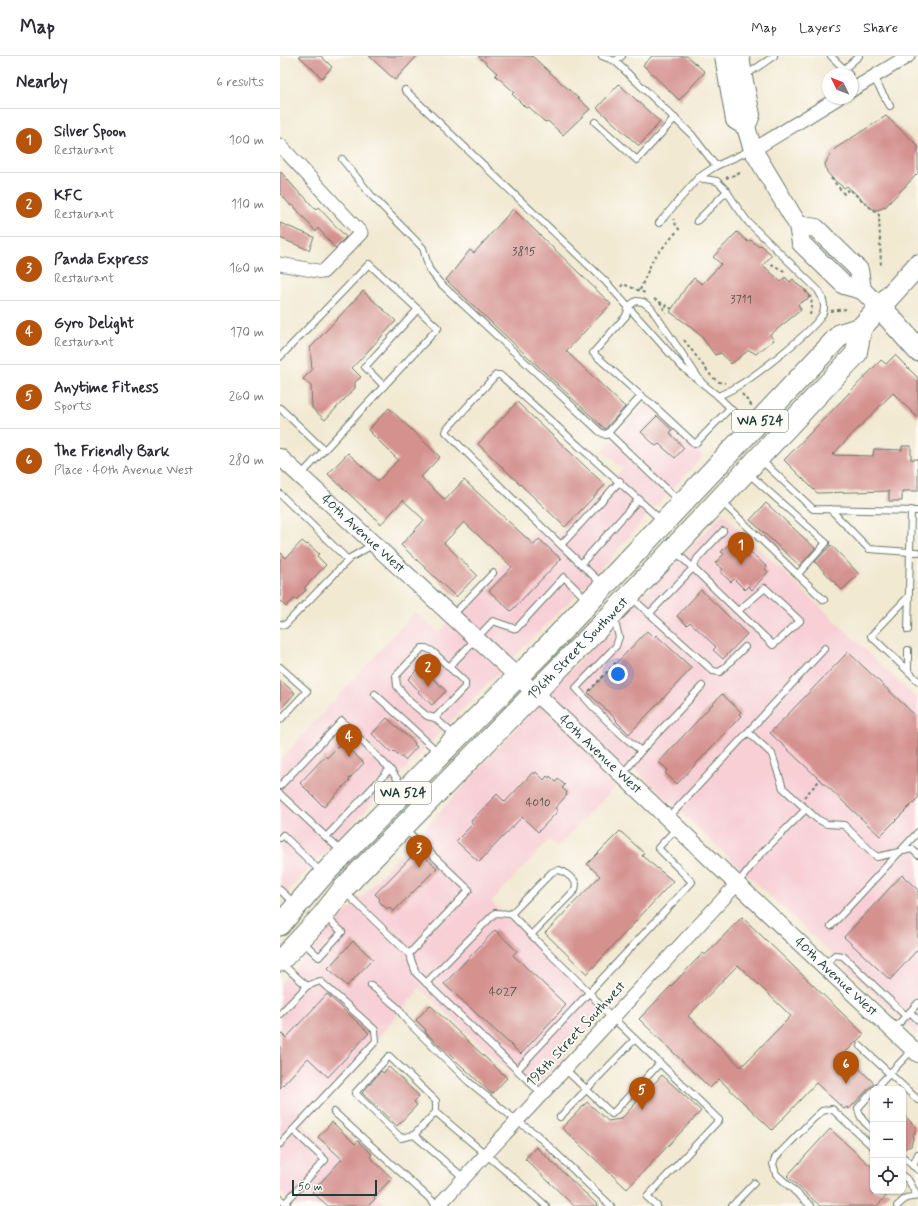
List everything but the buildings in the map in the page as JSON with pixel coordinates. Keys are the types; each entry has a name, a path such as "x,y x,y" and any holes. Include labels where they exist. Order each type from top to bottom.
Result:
{"highway":[{"path":"880,307 918,350"}],"main road":[{"path":"724,56 735,120 746,127"},
{"path":"740,56 751,115 746,127 753,150 798,225 801,243 844,285 862,290 880,307"},
{"path":"861,328 918,265"},
{"name":"196th Street Southwest","path":"280,925 324,874 605,587 841,334 861,328 856,354 612,614 343,890 280,961"}],"street":[{"path":"858,81 873,77 908,56"},
{"path":"753,150 828,104"},
{"path":"280,146 361,232 323,272 280,264"},
{"name":"40th Avenue West","path":"280,457 535,692 915,1051"},
{"name":"198th Street Southwest","path":"438,1206 737,884"}],"lane":[{"path":"602,56 615,61 692,136 716,166"},
{"path":"615,61 622,56"},
{"path":"743,77 774,56"},
{"path":"831,56 843,68"},
{"path":"850,68 859,56"},
{"path":"873,77 890,106"},
{"path":"405,90 605,281 682,367 718,396 752,430"},
{"path":"595,122 637,160 674,118"},
{"path":"659,223 698,178 716,166 753,150"},
{"path":"342,159 371,195 423,248 429,269 439,282 600,432 606,435 641,396"},
{"path":"698,178 717,181 727,191 748,222 818,290 824,300 823,312 817,322 785,350 737,387 718,396"},
{"path":"697,222 727,191"},
{"path":"280,358 369,264 438,328 300,475"},
{"path":"702,383 651,308 643,302 636,301 628,306 626,316 593,353 652,404 695,444 730,408"},
{"path":"384,386 365,367 418,309"},
{"path":"605,587 522,508 446,432 447,429 493,378 496,375 500,375 620,481 665,523"},
{"path":"280,408 324,450"},
{"path":"608,433 682,504"},
{"path":"752,464 813,509 918,511"},
{"path":"752,464 826,543 798,574"},
{"path":"561,545 620,481"},
{"path":"280,494 348,560"},
{"path":"581,564 639,499"},
{"path":"719,500 824,600"},
{"path":"830,509 869,549 918,552"},
{"path":"908,630 911,510"},
{"path":"649,614 693,568 697,559 723,531"},
{"path":"280,624 285,626 348,560 374,544"},
{"path":"673,550 773,645 800,621 765,588 738,611"},
{"path":"452,616 493,573"},
{"path":"449,667 493,621 516,629 564,577 590,602"},
{"path":"629,595 712,671 720,672 745,648"},
{"path":"908,597 871,636 918,681"},
{"path":"612,614 619,637 616,646 576,688 613,727 641,752"},
{"path":"435,718 465,687 465,682 432,651 422,648 396,676 397,686 410,702 427,716 435,718 456,738"},
{"path":"517,1070 692,882 658,848 672,823 748,732 826,648"},
{"path":"908,650 908,671"},
{"path":"280,667 307,691 280,720"},
{"path":"622,775 641,752 702,686"},
{"path":"375,694 440,754"},
{"path":"280,786 342,721 390,769 406,790"},
{"path":"748,732 772,754 782,788 817,819 827,824 844,825 877,857 912,849 918,855"},
{"path":"326,837 390,769"},
{"path":"280,794 344,853"},
{"path":"737,884 758,856 806,809"},
{"path":"403,827 469,890 409,954"},
{"path":"832,926 918,832"},
{"path":"281,835 324,874"},
{"path":"511,914 552,872 559,870 574,880 576,884 575,890 531,935"},
{"path":"280,890 297,906"},
{"path":"343,890 409,954 416,973 542,1094"},
{"path":"426,983 495,913 511,914 589,992 612,1019 720,1120 647,1197 657,1206"},
{"path":"823,965 835,955 843,956 908,1014 918,1020"},
{"path":"280,961 307,986"},
{"path":"280,1014 307,986 320,981 375,1030 376,1041 280,1144"},
{"path":"371,985 398,1008 407,1021 469,1082 517,1121 536,1134 611,1206"},
{"path":"893,1030 918,1003"},
{"path":"560,1117 635,1039"},
{"path":"860,1046 918,1100"},
{"path":"878,1086 915,1051"},
{"path":"389,1056 436,1101 436,1112 414,1136 401,1138 355,1093 389,1056"},
{"path":"565,1069 612,1114 660,1063"},
{"path":"870,1094 858,1108 858,1113 862,1120 870,1127"},
{"path":"811,1206 776,1174 773,1164 776,1158 812,1119 822,1111 832,1108 870,1144"},
{"path":"334,1112 438,1206"},
{"path":"436,1112 485,1155 520,1182 546,1206"},
{"path":"284,1202 325,1160 293,1130"},
{"path":"414,1136 464,1178"},
{"path":"916,1168 918,1154"},
{"path":"904,1158 916,1168"},
{"path":"897,1206 906,1198 917,1196 909,1181 906,1178"},
{"path":"732,1206 754,1183"}],"path":[{"path":"719,183 740,173"},
{"path":"831,178 844,194 849,189 878,215 881,267"},
{"path":"640,290 652,259 679,229 676,226 674,219 675,212"},
{"path":"771,264 787,272"},
{"path":"801,285 812,300 813,306 808,319"},
{"path":"660,302 667,314"},
{"path":"683,338 712,377 719,382 729,383"},
{"path":"586,693 618,660"},
{"path":"799,802 820,780"}],"shaded area":[{"path":"647,403 703,456 589,582 484,687 280,899 280,760 415,612 439,633 537,529 552,543 623,469 603,450"},
{"path":"723,514 918,700 918,1035 634,768 557,847 549,840 491,902 608,1009 531,1092 420,988 304,1126 387,1206 296,1206 280,1191 280,983 337,920 340,919 370,888 555,686"}],"place":[{"name":"Silver Spoon","path":"741,565"},
{"name":"KFC","path":"428,687"},
{"name":"Gyro Delight","path":"349,757"},
{"name":"Panda Express","path":"419,868"},
{"name":"The Friendly Bark","path":"846,1084"},
{"name":"Anytime Fitness","path":"642,1110"}]}
